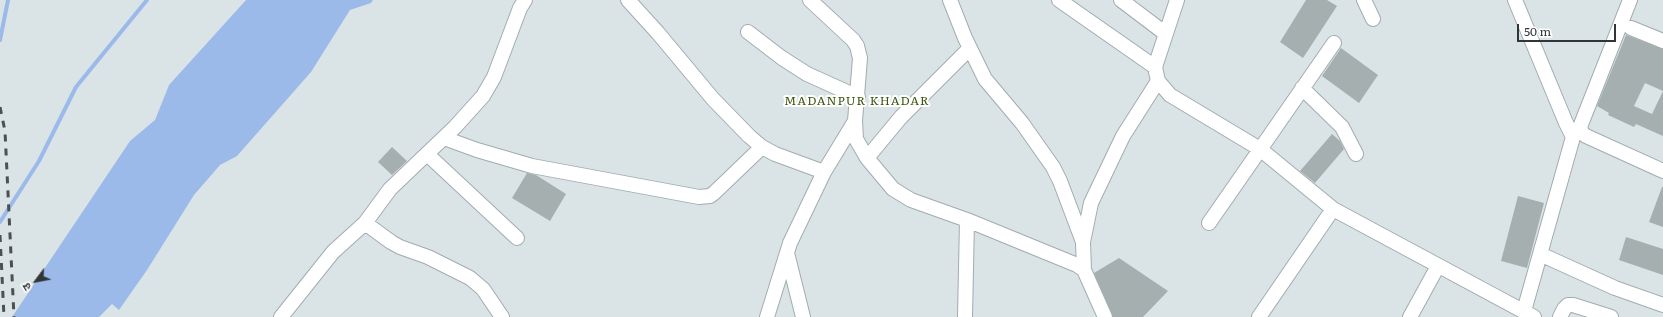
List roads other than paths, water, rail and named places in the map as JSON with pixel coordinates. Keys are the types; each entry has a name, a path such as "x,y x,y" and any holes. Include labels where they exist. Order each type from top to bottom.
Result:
{"street":[{"path":"281,317 333,252 365,223 390,189 444,138 483,96 490,86 499,66 520,8 525,0"},
{"path":"628,0 658,33 713,99 749,136 762,147 775,154 824,172"},
{"path":"810,0 858,46 860,58 855,121 856,139 867,158 893,189 901,195 925,206 967,220 1077,265 1084,270"},
{"path":"950,0 985,79 1022,123 1053,167 1060,181 1083,242"},
{"path":"1058,0 1155,67"},
{"path":"1120,0 1166,34"},
{"path":"1177,0 1155,67 1158,81 1170,95 1260,149 1333,209 1529,314 1540,254 1573,137 1515,0"},
{"path":"1364,0 1373,19"},
{"path":"1630,0 1580,127 1582,133 1586,136 1663,171"},
{"path":"1631,28 1663,41"},
{"path":"748,32 782,58 807,74 858,97"},
{"path":"1209,223 1334,42"},
{"path":"867,158 901,117 970,48"},
{"path":"1105,317 1084,270 1083,242 1091,203 1123,136 1158,81"},
{"path":"1302,88 1342,126 1356,154"},
{"path":"767,317 787,252 824,172 855,121"},
{"path":"444,138 477,150 532,166 699,197 710,196 714,193 762,147"},
{"path":"427,154 517,238"},
{"path":"1259,317 1333,209"},
{"path":"964,317 967,220"},
{"path":"365,223 400,247 428,257 470,278 483,288 502,317"},
{"path":"787,252 803,317"},
{"path":"1540,254 1615,288 1663,305"},
{"path":"1410,317 1438,266"},
{"path":"1560,317 1568,305 1573,305 1611,317"}],"water":[{"path":"246,0 373,0 371,3 350,10 311,72 237,156 220,165 194,195 147,270 119,310 112,304 99,317 12,317 130,141 155,120 169,85"}],"waterway":[{"path":"0,40 8,0"},
{"path":"0,222 39,161 76,87 147,0"}],"railway":[{"path":"0,107 5,131 14,317"},
{"path":"0,235 4,317"}],"district":[{"name":"MADANPUR KHADAR","path":"857,101"}]}
